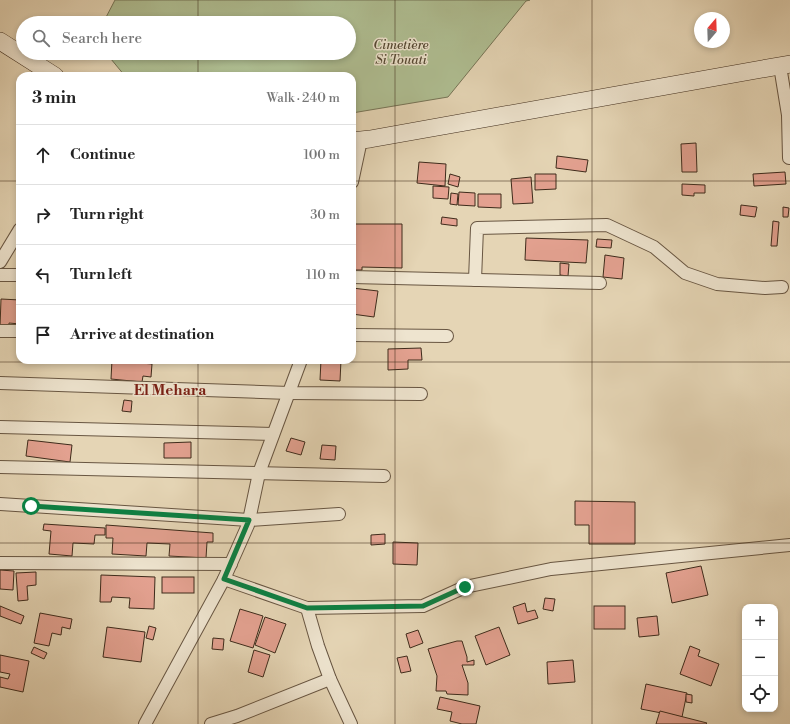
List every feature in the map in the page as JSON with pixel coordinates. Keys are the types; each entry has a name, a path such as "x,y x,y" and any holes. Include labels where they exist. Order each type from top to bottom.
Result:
{"main road":[{"path":"0,41 16,51"},
{"path":"30,60 49,72"},
{"path":"356,140 785,65"}],"street":[{"path":"785,65 790,158"},
{"path":"476,280 477,228 607,225 654,246 685,273 716,284 750,287 782,287"},
{"path":"0,262 16,236"},
{"path":"0,275 16,275"},
{"path":"356,277 600,283"},
{"path":"0,331 16,331"},
{"path":"356,335 447,336"},
{"path":"145,724 231,564 249,520 259,473 300,364"},
{"path":"0,383 289,394 421,394"},
{"path":"0,427 273,434"},
{"path":"0,467 384,476"},
{"path":"0,504 249,520 339,514"},
{"path":"224,579 307,608 423,606 465,587 551,569 790,545"},
{"path":"0,563 231,564"},
{"path":"307,608 330,680 351,724"},
{"path":"211,724 237,716 330,680"}],"green space":[{"name":"Cimetière Si Touati","path":"115,0 530,0 526,1 448,97 356,112 356,72 122,72 112,60 356,60 356,16 107,16"}],"building":[{"path":"696,143 697,172 682,172 681,144"},
{"path":"557,156 588,160 586,172 556,168"},
{"path":"419,162 446,164 445,186 417,183"},
{"path":"785,172 786,184 754,186 753,174"},
{"path":"450,174 460,177 458,187 448,184"},
{"path":"535,174 556,174 556,189 535,190"},
{"path":"531,177 533,203 513,204 511,179"},
{"path":"682,184 705,185 705,193 694,193 694,196 682,195"},
{"path":"433,186 449,187 448,199 433,198"},
{"path":"459,192 475,193 475,206 458,205"},
{"path":"451,193 458,194 457,205 450,204"},
{"path":"478,194 501,194 501,208 478,207"},
{"path":"741,205 757,207 755,217 740,215"},
{"path":"783,207 789,208 788,217 783,217"},
{"path":"442,217 457,219 457,226 441,224"},
{"path":"773,221 779,222 777,246 771,246"},
{"path":"356,224 402,224 402,268 362,267 362,270 356,270"},
{"path":"526,238 588,240 586,263 525,260"},
{"path":"597,239 612,240 611,248 596,247"},
{"path":"605,255 624,258 622,279 603,277"},
{"path":"560,263 569,264 568,276 560,275"},
{"path":"356,288 378,291 374,317 356,315"},
{"path":"1,299 16,300 16,324 9,323 9,328 0,327"},
{"path":"421,348 422,360 408,360 408,369 388,370 388,349"},
{"path":"112,364 152,364 151,377 143,376 142,382 111,379"},
{"path":"321,364 341,364 340,381 320,380"},
{"path":"124,400 132,401 131,412 122,411"},
{"path":"291,438 305,442 301,455 286,451"},
{"path":"28,440 72,445 70,462 26,456"},
{"path":"191,442 191,458 164,458 164,443"},
{"path":"322,445 336,446 335,460 320,459"},
{"path":"575,501 635,502 635,544 589,544 589,525 575,525"},
{"path":"44,524 105,528 105,535 95,535 94,544 73,543 72,556 49,554 51,531 43,530"},
{"path":"106,525 213,533 213,542 207,542 206,558 169,556 170,544 147,543 146,556 112,554 113,538 106,538"},
{"path":"385,534 385,544 371,545 371,535"},
{"path":"393,542 418,543 417,565 393,564"},
{"path":"701,566 708,595 672,603 666,573"},
{"path":"0,570 14,571 13,590 0,589"},
{"path":"36,572 36,585 27,586 28,600 18,601 16,573"},
{"path":"101,575 155,577 154,609 129,608 130,598 112,597 111,602 100,602"},
{"path":"162,577 194,577 194,593 162,593"},
{"path":"545,598 555,599 553,611 543,609"},
{"path":"525,603 527,612 535,610 538,618 518,624 513,607"},
{"path":"0,606 24,616 21,624 0,616"},
{"path":"594,606 625,606 625,629 594,629"},
{"path":"240,609 263,616 253,648 230,641"},
{"path":"40,613 72,619 70,629 62,627 61,635 52,633 49,646 34,643"},
{"path":"657,616 659,635 639,637 637,618"},
{"path":"265,617 286,624 275,653 255,645"},
{"path":"149,626 156,628 153,640 146,638"},
{"path":"107,627 145,632 141,662 103,657"},
{"path":"499,627 510,655 486,665 475,636"},
{"path":"418,630 423,643 410,648 406,634"},
{"path":"213,638 224,639 223,650 212,649"},
{"path":"462,641 467,662 474,660 474,665 462,665 468,683 468,695 447,694 446,691 436,691 437,676 428,649"},
{"path":"690,646 700,650 698,656 719,664 711,686 680,674"},
{"path":"34,647 47,653 44,659 31,653"},
{"path":"254,650 270,655 263,677 248,672"},
{"path":"0,655 29,661 23,692 0,687 0,677 8,679 10,674 0,672"},
{"path":"407,656 411,671 401,673 397,658"},
{"path":"573,660 575,682 548,684 547,662"},
{"path":"646,684 687,693 682,717 641,709"},
{"path":"686,694 692,695 692,703 686,702"},
{"path":"440,697 480,706 476,724 462,724 450,721 452,712 437,709"},
{"path":"660,711 707,723 656,724"}],"district":[{"name":"El Mehara","path":"170,390"}],"route":[{"path":"31,506 249,520 224,579 307,608 423,606 465,587"}]}
